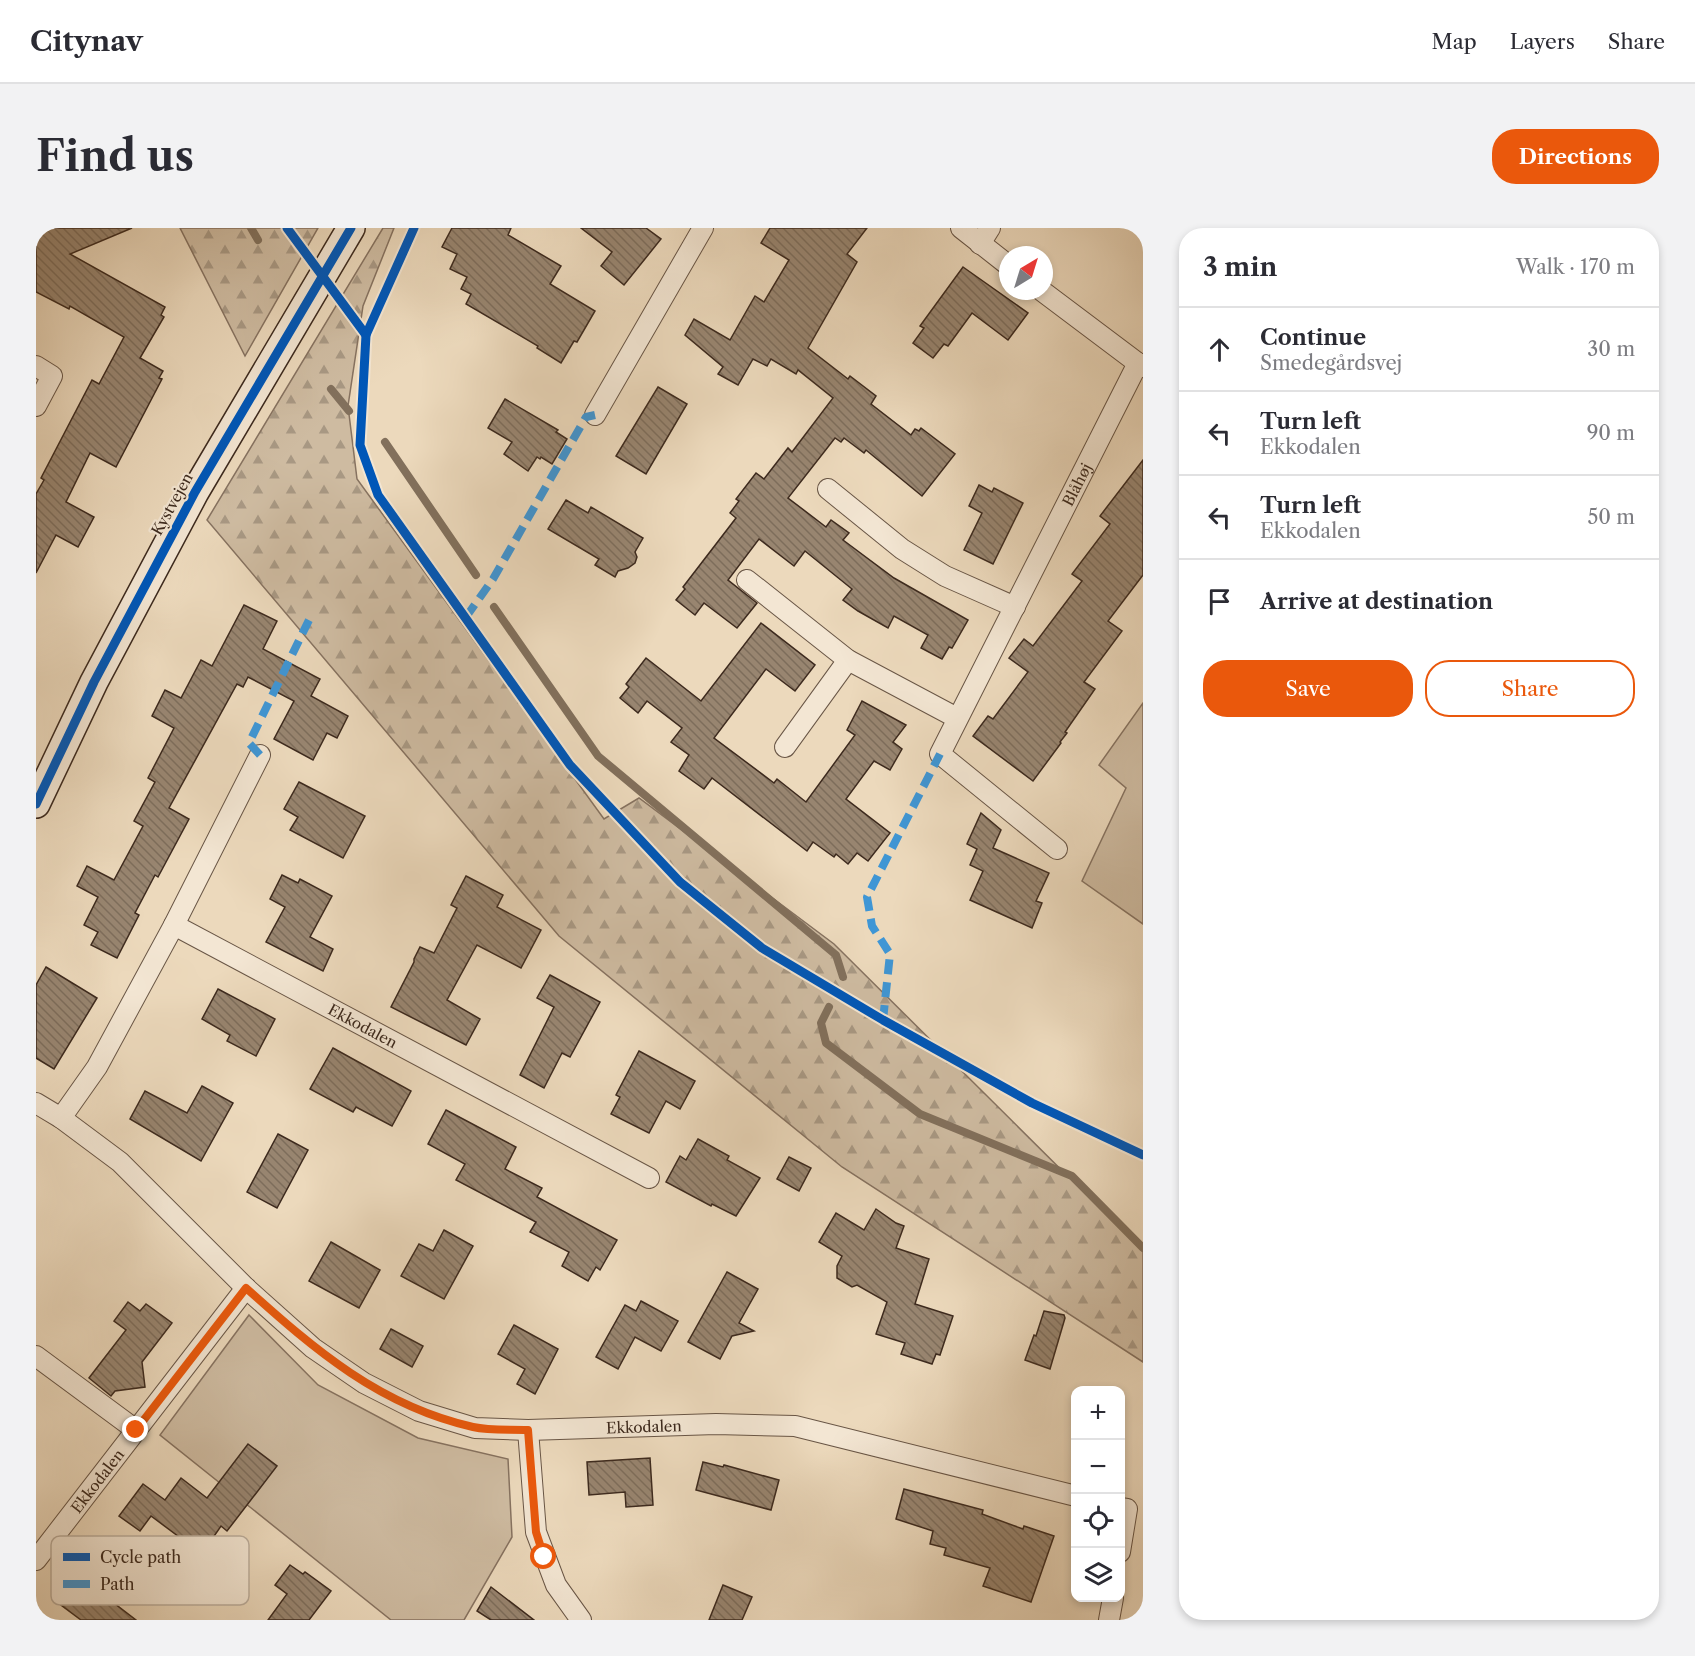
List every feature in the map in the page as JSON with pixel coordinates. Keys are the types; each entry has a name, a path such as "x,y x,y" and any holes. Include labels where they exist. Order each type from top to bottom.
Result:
{"street":[{"name":"Kystvejen","path":"36,804 94,682 195,492 351,228"},
{"path":"595,415 703,228"},
{"path":"961,228 985,236 999,254"},
{"name":"Blåhøj","path":"1053,299 1140,365 940,754 1057,849"},
{"path":"36,366 52,376 36,406"},
{"path":"828,489 902,549 945,576 1015,607"},
{"path":"747,580 848,660 957,718"},
{"path":"785,747 848,660"},
{"path":"61,1118 97,1068 174,925 260,755"},
{"name":"Ekkodalen","path":"174,925 649,1178"},
{"name":"Ekkodalen","path":"36,1102 120,1162 246,1288 313,1348 364,1383 419,1411 475,1428 528,1430 716,1424 795,1426 1071,1495"},
{"name":"Ekkodalen","path":"54,1536 246,1288"},
{"path":"36,1356 136,1430"},
{"path":"528,1430 536,1532 556,1585 581,1620"},
{"name":"Ekkodalen","path":"36,1560 51,1540"},
{"path":"1109,1620 1112,1602"}],"green space":[{"path":"180,228 318,228 245,356"},
{"path":"383,228 394,228 363,306 348,406 357,479 604,819 639,798 834,944 1143,1251 1143,1362 842,1167 559,936 207,520"},
{"path":"1143,703 1143,924 1082,881 1126,788 1099,765"},
{"path":"249,1315 318,1385 418,1438 508,1459 512,1537 464,1620 391,1620 160,1435"}],"building":[{"path":"36,228 132,228 70,254 165,307 161,315 164,317 140,358 163,371 159,378 162,379 116,467 90,453 66,502 94,517 78,547 56,535 36,573 36,494 44,480 41,478 92,380 99,384 124,337 70,306 69,309 36,292"},
{"path":"452,228 511,228 508,235 561,266 550,284 595,311 577,342 574,341 561,363 537,348 538,346 466,304 471,294 461,289 467,277 450,269 457,254 442,247"},
{"path":"581,228 646,228 661,239 624,285 601,266 612,252"},
{"path":"770,228 867,228 847,254 857,262 808,348 848,379 850,376 876,396 871,404 911,435 915,429 919,431 921,428 955,454 922,496 866,450 864,453 844,438 841,442 835,438 788,498 826,527 831,520 849,533 843,540 894,578 968,620 952,648 949,647 942,659 921,648 928,635 894,616 888,628 843,600 852,589 805,551 794,566 759,539 728,580 757,603 737,628 704,603 695,615 676,600 685,589 683,587 736,518 730,513 739,501 736,499 756,473 764,479 788,448 792,452 833,398 798,370 796,374 771,359 767,366 753,359 738,385 718,374 723,367 685,335 694,319 730,340 755,296 764,302 789,260 761,243"},
{"path":"963,267 999,292 999,300 1010,300 1028,313 1008,340 972,313 948,346 944,344 933,358 913,343 924,328 920,326"},
{"path":"658,387 687,404 646,474 616,456"},
{"path":"505,399 558,430 556,432 567,439 552,464 537,457 528,471 504,454 512,442 488,428"},
{"path":"1143,460 1143,575 1108,621 1122,631 1084,682 1095,689 1065,732 1067,733 1061,743 1033,781 973,736 988,716 993,719 1028,672 1009,658 1024,639 1033,646 1082,581 1072,574 1110,524 1100,516"},
{"path":"979,485 992,492 994,488 1023,503 993,564 964,550 982,513 969,506"},
{"path":"566,500 588,513 591,507 643,538 635,552 637,557 635,563 618,571 615,577 595,565 599,559 548,529"},
{"path":"244,605 277,621 263,649 320,679 311,696 348,716 337,738 327,733 313,760 274,739 294,701 248,677 243,687 237,684 169,808 189,819 158,877 155,875 135,913 139,915 117,958 91,945 98,932 84,925 98,897 77,886 87,866 114,880 143,826 134,821 155,782 148,778 174,728 152,716 165,690 181,698 201,660 212,666"},
{"path":"761,623 815,665 795,691 766,669 714,738 774,783 777,779 806,802 855,735 847,730 862,701 906,725 893,742 902,749 890,770 874,761 846,799 890,833 868,861 857,853 848,864 836,854 834,857 813,842 807,851 712,778 704,789 679,771 689,755 671,742 682,728 647,701 638,713 620,698 629,687 626,684 646,658 701,701"},
{"path":"299,782 365,816 343,858 290,830 298,817 284,809"},
{"path":"981,813 1001,830 993,848 1049,873 1036,901 1042,903 1032,928 970,900 983,871 970,865 977,849 967,844"},
{"path":"282,875 298,883 300,879 332,896 310,937 333,949 323,971 266,942 285,907 270,899"},
{"path":"466,876 503,895 497,907 541,930 521,968 477,945 447,1000 480,1019 466,1045 391,1007 420,947 434,953 457,908 451,905"},
{"path":"46,967 97,998 54,1069 36,1058 36,985"},
{"path":"550,975 600,1002 570,1057 562,1053 544,1088 520,1075 554,1007 537,998"},
{"path":"218,989 275,1019 256,1056 227,1041 230,1035 202,1019"},
{"path":"333,1048 411,1091 392,1126 356,1107 353,1112 310,1089"},
{"path":"639,1051 695,1081 680,1109 666,1101 649,1133 611,1114 620,1097 616,1095"},
{"path":"202,1086 233,1103 201,1161 130,1119 145,1091 187,1113"},
{"path":"446,1110 516,1147 505,1169 542,1188 537,1197 617,1240 600,1270 596,1267 588,1281 562,1266 569,1252 530,1232 536,1222 456,1180 465,1164 428,1144"},
{"path":"278,1134 308,1150 277,1208 247,1192"},
{"path":"698,1139 729,1156 727,1160 760,1178 736,1216 712,1204 711,1206 666,1182 680,1156 686,1160"},
{"path":"789,1157 811,1168 799,1191 777,1179"},
{"path":"876,1209 904,1226 896,1248 929,1259 915,1304 953,1316 940,1355 936,1354 932,1364 901,1354 905,1343 876,1334 887,1302 857,1285 852,1287 837,1278 837,1266 842,1256 819,1242 836,1213 864,1230"},
{"path":"444,1230 473,1246 444,1299 401,1276 419,1244 433,1251"},
{"path":"331,1242 380,1270 359,1308 309,1281"},
{"path":"727,1272 758,1289 739,1323 754,1331 732,1336 720,1359 688,1342"},
{"path":"641,1301 678,1321 661,1351 635,1337 618,1369 596,1357 625,1305 636,1311"},
{"path":"128,1302 140,1311 146,1304 172,1323 142,1362 145,1387 115,1391 111,1396 89,1378 126,1330 114,1321"},
{"path":"1044,1311 1064,1315 1065,1318 1050,1369 1025,1360"},
{"path":"514,1325 558,1349 535,1394 517,1384 525,1369 498,1354"},
{"path":"391,1329 423,1346 412,1367 380,1349"},
{"path":"248,1444 277,1466 227,1531 221,1526 214,1536 178,1536 151,1516 140,1531 119,1516 143,1484 165,1500 181,1478 207,1498"},
{"path":"650,1458 653,1505 626,1507 625,1492 589,1495 587,1462"},
{"path":"703,1462 723,1467 724,1465 779,1480 771,1510 696,1490"},
{"path":"904,1489 983,1510 982,1514 1023,1529 1024,1526 1054,1536 1031,1602 983,1586 990,1568 944,1555 946,1548 930,1544 933,1531 896,1519"},
{"path":"290,1565 303,1574 305,1572 331,1591 309,1620 268,1620 287,1594 275,1585"},
{"path":"723,1585 752,1597 742,1620 709,1620"},
{"path":"491,1587 534,1620 491,1620 477,1611"},
{"path":"61,1605 117,1605 136,1620 81,1620"}],"waterway":[{"path":"251,228 258,240"},
{"path":"331,389 349,411"},
{"path":"385,442 476,575"},
{"path":"494,607 598,756 836,955 843,977"},
{"path":"829,1007 821,1023 826,1043 920,1114 1072,1176 1143,1248"}],"marked path":[{"path":"466,617 493,579 586,417 595,415"},
{"path":"260,755 249,743 310,618"},
{"path":"883,1020 890,954 872,926 867,897 940,754"}],"cycle path":[{"path":"287,228 366,335"},
{"path":"36,804 94,682 195,492 351,228"},
{"path":"414,228 366,335 360,445 378,495 570,765 680,882 762,948 883,1020 1032,1103 1143,1155"}],"route":[{"path":"136,1430 246,1288 313,1348 364,1383 419,1411 475,1428 528,1430 536,1532 544,1557"}]}
